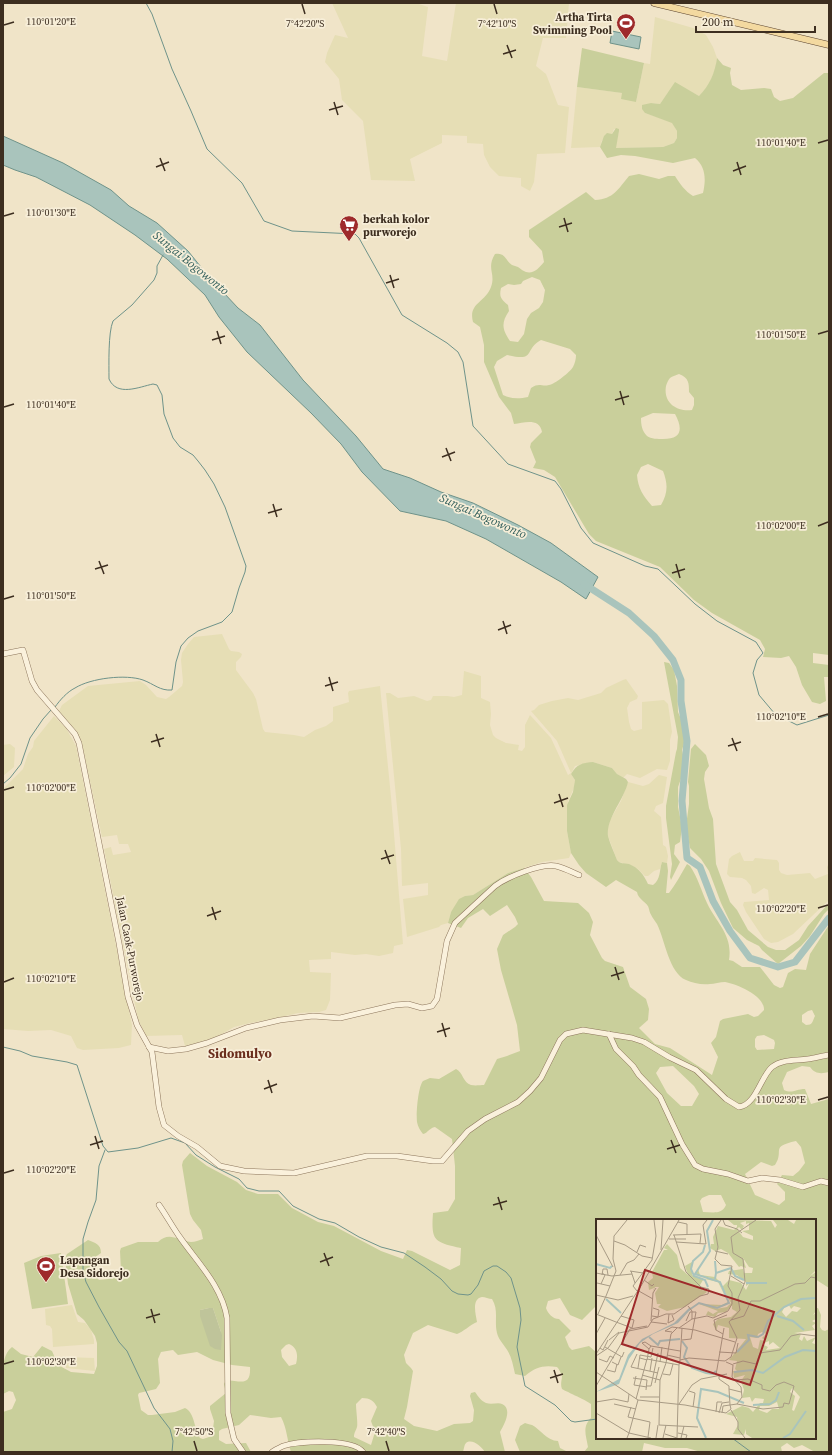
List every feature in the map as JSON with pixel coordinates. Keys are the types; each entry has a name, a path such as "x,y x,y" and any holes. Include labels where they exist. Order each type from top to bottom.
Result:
{"main road":[{"path":"654,3 829,45"}],"street":[{"name":"Jalan Caok-Purworejo","path":"3,654 23,650 32,682 75,734 116,928 128,998 138,1025 152,1052 159,1107 164,1125 167,1129 197,1147 220,1166 244,1171 290,1174 367,1156 391,1156 442,1161 468,1131 485,1119 518,1102 536,1086 560,1040 566,1034 583,1030 632,1038 644,1042 669,1057 696,1070 726,1099 733,1105 739,1107 748,1103 769,1070 776,1064 829,1055"},
{"path":"149,1047 168,1051 186,1049 207,1044 246,1028 280,1020 313,1016 340,1018 395,1004 408,1004 422,1008 432,1006 437,999 449,933 458,920 495,886 500,882 514,876 549,866 557,866 580,875"},
{"path":"609,1034 616,1049 660,1097 682,1144 695,1165 703,1169 728,1174 748,1181 762,1178 780,1180 803,1187 821,1181 829,1183"},
{"path":"159,1205 216,1287 225,1308 227,1318 228,1414 234,1438 243,1452"},
{"path":"272,1452 291,1444 326,1442 351,1444 358,1447 363,1452"}],"shaded area":[{"path":"332,3 416,3 428,7 422,56 447,61 456,3 569,3 566,38 543,38 536,66 546,74 558,105 569,107 565,153 537,154 534,182 530,191 521,186 521,178 499,176 490,167 484,155 483,144 467,143 467,136 442,135 442,143 410,159 415,181 371,180 363,121 342,100 339,79 325,62 327,53 335,35 348,38"},
{"path":"655,17 693,28 706,35 717,58 716,67 708,87 699,96 675,83 660,104 651,103 645,113 672,122 677,131 677,138 674,143 663,147 615,148 619,131 614,129 612,134 602,140 600,147 571,148 577,87 623,93 636,102 644,63 650,64"},
{"path":"222,634 231,651 242,654 236,662 236,670 256,699 265,732 304,737 333,721 333,707 349,702 349,691 380,686 403,944 394,946 393,953 379,956 331,952 331,959 309,960 310,972 331,973 330,1000 326,1010 319,1012 298,1013 234,1027 210,1041 185,1046 182,1035 146,1036 138,1019 104,849 111,847 113,855 131,852 128,844 119,844 117,835 102,837 82,744 78,735 59,711 62,705 88,686 140,681 157,697 166,699 182,686 182,653 194,637"},
{"path":"464,671 481,676 481,698 490,702 490,725 493,735 496,738 506,743 519,745 518,750 522,751 525,747 525,725 530,715 551,738 568,775 571,773 557,741 531,711 539,705 552,701 568,698 578,700 601,693 606,688 626,679 638,696 637,699 630,702 627,708 631,729 634,731 642,729 642,702 664,700 668,704 672,732 670,740 670,761 667,770 657,769 640,778 627,774 623,778 612,768 593,762 575,766 571,774 575,780 574,788 568,801 567,831 571,853 569,858 542,862 508,873 473,895 465,896 451,912 448,923 407,937 403,899 428,895 428,883 402,886 401,849 386,693 390,693 398,698 414,696 427,701 431,700 433,696 454,697 462,695"},
{"path":"54,716 66,728 76,746 132,1025 131,1045 119,1048 83,1050 77,1048 71,1036 51,1030 28,1031 3,1029 5,981 3,973 3,789 23,769 28,754 33,747 34,741"},
{"path":"10,744 15,748 14,767 3,776 3,745"},
{"path":"659,775 667,777 663,803 656,806 654,811 661,817 663,845 666,847 668,856 667,863 662,862 660,869 654,871 648,876 645,876 638,869 617,860 608,836 608,827 610,820 621,801 628,782 643,786 649,784"},
{"path":"740,852 744,861 753,861 755,858 777,860 781,873 787,875 810,873 815,879 828,874 827,867 829,863 829,900 793,934 778,942 771,943 764,939 743,905 744,902 769,900 768,890 764,888 755,894 752,893 751,886 746,880 742,878 730,877 727,874 729,859"},
{"path":"72,1305 78,1322 85,1323 91,1330 94,1344 53,1347 52,1329 50,1326 46,1325 45,1309"},
{"path":"65,1357 94,1358 95,1371 66,1368"}],"green space":[{"path":"582,48 644,63 636,102 621,99 622,93 577,87"},
{"path":"717,58 723,65 731,68 730,73 732,85 741,90 764,88 771,89 774,97 780,101 793,98 824,73 829,73 829,655 813,653 813,663 829,665 829,677 824,677 826,701 820,704 812,702 802,685 796,667 789,656 781,658 763,657 765,649 760,640 712,613 694,600 660,567 596,541 589,534 555,477 544,470 533,468 536,462 530,447 531,443 542,432 541,428 535,423 531,422 514,424 511,413 499,397 484,362 484,345 480,327 473,322 472,316 475,307 485,297 491,287 491,264 495,254 503,255 512,265 525,272 536,270 544,262 542,251 529,237 529,230 586,192 595,200 607,198 618,189 629,176 639,174 659,179 668,176 675,176 683,187 693,196 703,193 705,183 704,174 701,165 695,158 673,163 635,156 621,155 607,158 600,147 604,136 607,133 612,134 616,128 619,129 619,131 616,148 663,147 674,143 677,138 677,131 672,123 645,113 642,109 642,105 651,103 660,104 675,82 699,96 709,84","holes":["532,277 540,280 545,290 543,302 527,319 524,334 518,342 510,341 504,329 505,319 509,311 508,305 501,298 501,288 508,284 521,284 523,281","541,340 570,349 576,355 573,367 562,378 552,384 536,385 531,388 528,397 515,398 503,395 494,367 497,361 507,355 516,357 526,356","679,374 685,377 688,381 689,392 694,398 692,410 676,408 669,402 666,386 671,377","653,413 675,414 678,419 680,429 674,437 669,439 659,439 650,438 642,428 641,418","648,464 663,471 666,480 666,488 665,496 661,505 652,506 640,488 637,475 641,467"]},
{"path":"664,662 669,663 674,670 677,686 678,712 683,724 685,740 682,750 684,759 683,773 678,787 678,807 682,827 680,842 675,845 674,854 680,862 671,880 672,864 666,818 666,806 678,737"},
{"path":"695,744 706,755 709,766 705,772 704,779 709,808 713,819 716,864 730,902 737,910 748,930 768,947 776,950 785,950 799,940 808,926 829,903 829,909 824,914 810,936 801,946 778,964 759,946 747,940 733,928 721,903 709,871 701,859 690,848 686,826 689,804 688,782 691,749"},
{"path":"593,762 612,768 617,774 626,779 628,782 623,796 612,816 608,829 608,836 617,860 621,863 629,864 636,868 643,875 648,884 653,885 659,877 662,862 667,863 668,871 666,893 669,893 672,890 687,864 690,866 707,903 723,930 729,944 729,960 742,967 760,967 774,985 780,988 783,987 788,973 795,969 806,970 810,954 829,925 829,1072 818,1073 810,1067 802,1066 787,1072 782,1083 784,1090 787,1091 805,1089 811,1104 829,1099 829,1288 816,1280 816,1219 596,1219 596,1306 582,1320 570,1315 560,1298 548,1301 546,1308 551,1316 559,1319 571,1331 565,1337 569,1347 572,1350 589,1346 596,1352 596,1439 816,1439 816,1308 818,1308 821,1315 820,1327 825,1331 829,1329 829,1452 815,1452 802,1445 794,1448 787,1443 781,1447 782,1452 701,1452 687,1448 665,1448 644,1443 642,1452 584,1452 588,1447 586,1425 591,1418 591,1404 562,1389 562,1376 557,1367 540,1367 525,1376 515,1374 509,1353 497,1333 494,1303 492,1299 482,1297 476,1301 475,1304 477,1322 459,1333 457,1334 428,1325 413,1333 404,1355 406,1363 413,1371 404,1419 414,1426 437,1431 454,1424 470,1423 473,1421 474,1410 470,1396 471,1393 475,1392 484,1402 488,1404 500,1403 505,1406 507,1410 507,1417 500,1432 505,1452 485,1452 474,1442 468,1442 465,1444 463,1452 291,1452 285,1425 281,1417 271,1418 250,1415 239,1425 219,1431 219,1440 226,1444 246,1443 251,1452 3,1452 3,1412 12,1409 16,1400 13,1392 9,1391 3,1394 4,1362 8,1351 12,1347 21,1354 33,1357 42,1346 52,1351 58,1365 71,1372 94,1374 97,1366 97,1343 95,1336 84,1320 77,1314 68,1284 65,1258 67,1254 88,1240 97,1244 101,1250 101,1253 94,1258 94,1267 95,1273 99,1280 108,1279 121,1271 121,1248 138,1242 158,1242 166,1237 173,1237 191,1242 203,1239 201,1230 190,1214 182,1165 183,1161 190,1153 207,1166 237,1182 246,1190 258,1194 278,1194 292,1208 318,1222 334,1226 381,1251 403,1259 407,1250 412,1251 450,1270 460,1265 461,1248 440,1242 434,1235 433,1213 448,1211 455,1199 455,1166 452,1139 435,1127 423,1134 417,1124 418,1101 421,1084 423,1081 430,1078 439,1079 456,1069 460,1072 468,1084 484,1085 497,1059 520,1051 517,1025 501,970 497,949 503,935 518,924 507,905 490,916 483,909 468,918 461,928 448,923 451,912 459,899 465,896 473,895 508,873 524,868 531,877 544,901 578,903 589,913 593,922 590,935 602,958 605,961 623,967 630,987 646,999 649,1009 648,1020 639,1028 655,1044 670,1048 712,1075 718,1057 711,1043 716,1037 720,1021 723,1019 748,1014 754,1017 758,1016 764,1010 763,1005 755,996 736,985 725,982 697,984 680,976 675,971 671,963 657,924 647,905 639,897 637,892 616,880 606,887 586,873 579,865 571,853 567,831 567,805 573,792 575,780 571,774 578,766","holes":["812,1010 815,1016 811,1024 806,1025 802,1022 802,1015","764,1035 774,1040 774,1049 757,1050 755,1047 755,1039 757,1036","673,1066 694,1086 699,1094 692,1106 681,1106 667,1093 656,1073 660,1067","796,1141 801,1147 805,1163 793,1176 782,1175 777,1184 785,1192 785,1200 779,1205 755,1195 745,1174 761,1162 772,1166 775,1165 778,1160 780,1147","709,1195 721,1195 726,1205 719,1212 703,1212 700,1201 702,1198","213,1308 221,1332 221,1345 200,1310","289,1344 296,1350 296,1364 289,1366 282,1357 281,1350","173,1350 178,1355 197,1352 213,1360 232,1365 250,1367 249,1378 247,1380 240,1382 226,1380 224,1384 226,1393 210,1406 214,1421 212,1436 203,1439 200,1438 193,1417 185,1408 175,1412 152,1415 148,1415 141,1410 138,1395 139,1393 156,1389 160,1383 158,1359 161,1352","362,1398 371,1400 377,1407 371,1421 375,1432 371,1445 354,1437 357,1428 356,1404"]},
{"name":"Lapangan Desa Sidorejo","path":"61,1253 68,1304 32,1309 24,1263 41,1256"},
{"path":"213,1308 222,1335 221,1350 210,1346 200,1316 200,1310"},
{"path":"525,1423 532,1425 550,1439 558,1441 560,1448 568,1452 520,1452 515,1440 520,1426"}],"water":[{"name":"Artha Tirta Swimming Pool","path":"612,31 641,37 639,49 610,43"},
{"path":"3,136 63,163 111,190 129,206 157,223 188,251 209,277 238,308 260,325 303,380 356,436 383,469 473,503 551,543 598,577 586,599 561,582 486,539 446,521 400,511 362,472 341,444 247,352 219,317 205,295 167,259 135,235 90,205 36,177 3,165"}],"waterway":[{"path":"146,3 152,14 172,69 207,149 242,183 264,221 292,231 355,234 359,238 402,315 447,343 458,352 463,362 473,426 508,464 555,481 561,489 581,528 593,543 645,566 658,569 695,604 717,621 756,642 763,653 757,660 753,673 759,695 775,714 797,725 829,715"},
{"path":"55,707 64,696 75,688 99,679 118,677 136,678 160,688 172,690 176,662 181,646 188,638 198,631 222,622 232,612 245,572 246,566 225,507 214,484 205,470 193,455 180,447 173,438 164,414 162,395 157,385 153,384 123,389 117,388 109,379 111,326 113,321 132,305 154,280 157,273 157,266 163,255"},
{"name":"Sungai Bogowonto","path":"584,584 629,613 654,636 673,660 681,680 681,701 687,741 682,801 687,858 700,867 713,901 730,931 750,958 778,967 795,962 829,918"},
{"path":"3,784 21,764 30,738 51,710"},
{"path":"3,1047 20,1051 32,1056 77,1065 103,1146 108,1152 138,1148 171,1138 185,1143 196,1155 215,1167 239,1179 247,1188 259,1191 279,1191 293,1206 319,1219 335,1223 359,1237 381,1247 404,1253 441,1279 452,1291 458,1294 471,1294 478,1285 484,1271 493,1266 497,1266 506,1272 511,1278 520,1308 521,1320 517,1347 525,1386 555,1405 571,1421 575,1422 596,1419"},
{"path":"105,1150 99,1166 96,1200 83,1239 83,1271 86,1282 119,1342 127,1351 154,1408 170,1429 173,1441 172,1452"},
{"path":"733,1439 751,1452"}],"place":[{"name":"Artha Tirta Swimming Pool","path":"626,40"},
{"name":"berkah kolor purworejo","path":"349,242"},
{"name":"Lapangan Desa Sidorejo","path":"46,1283"}],"district":[{"name":"Sidomulyo","path":"240,1053"}]}
